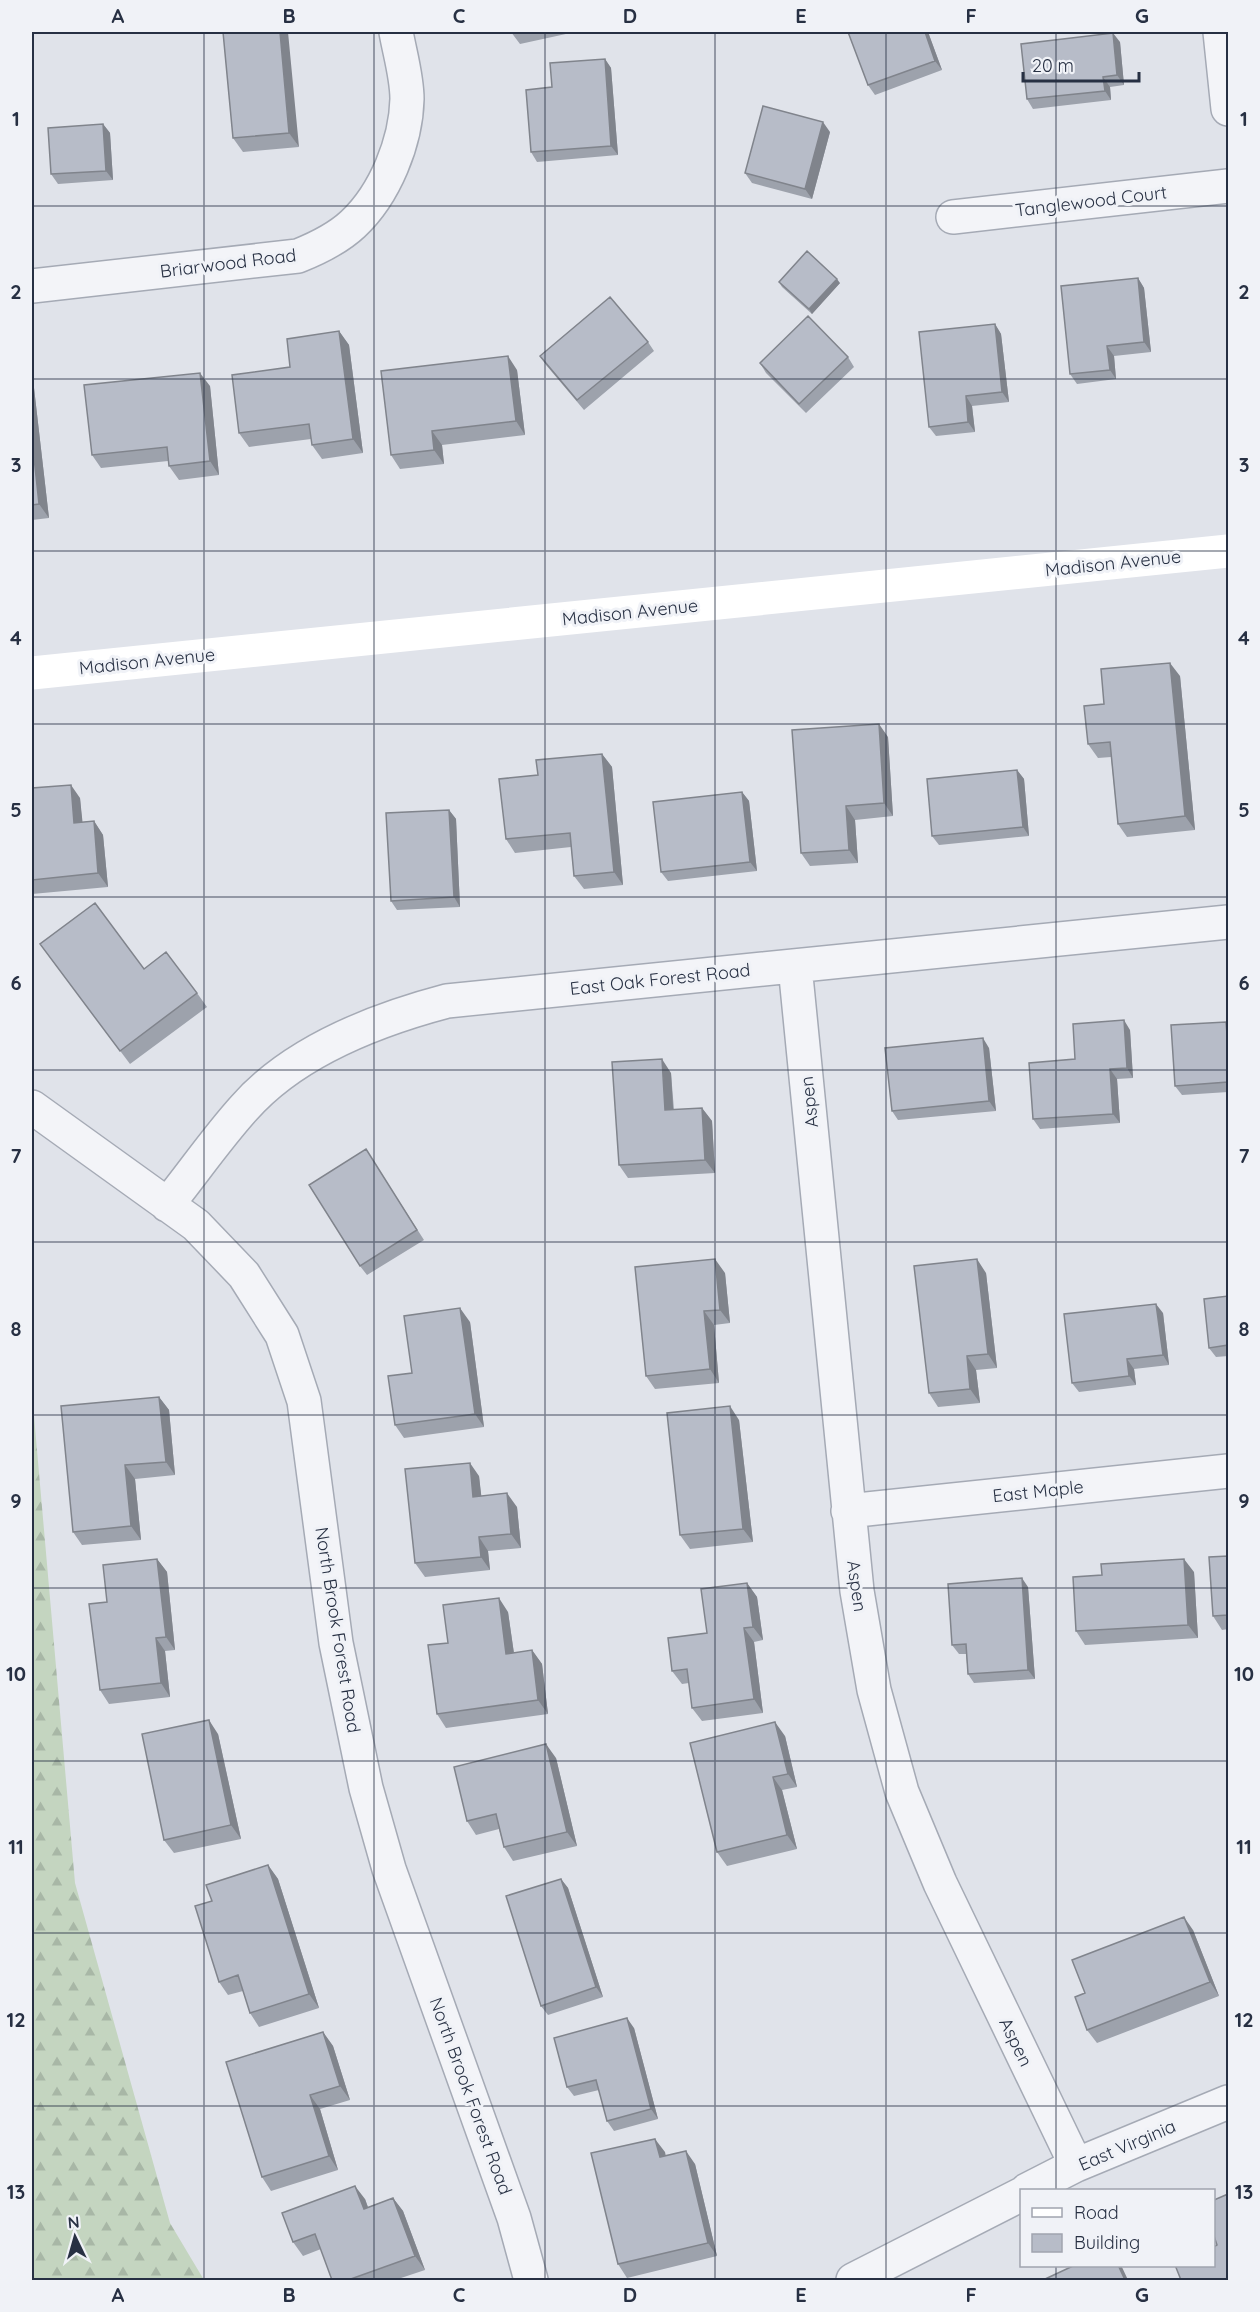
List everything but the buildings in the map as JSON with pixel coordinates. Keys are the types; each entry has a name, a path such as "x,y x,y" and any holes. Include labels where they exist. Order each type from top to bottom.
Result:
{"main road":[{"name":"Madison Avenue","path":"32,673 1228,551"}],"street":[{"name":"Briarwood Road","path":"32,286 298,256 328,243 354,223 371,202 401,139 407,97 396,32"},
{"path":"1220,32 1228,110"},
{"name":"Tanglewood Court","path":"953,217 1228,186"},
{"name":"East Oak Forest Road","path":"167,1205 245,1107 289,1069 348,1034 400,1013 447,1001 1228,922"},
{"name":"Aspen","path":"795,966 848,1511 858,1598 874,1690 902,1792 940,1883 1076,2165"},
{"name":"North Brook Forest Road","path":"32,1107 196,1225 244,1275 268,1309 295,1367 304,1401 336,1643 366,1788 389,1869 514,2218 531,2280"},
{"name":"East Maple","path":"848,1511 1228,1471"},
{"name":"East Virginia","path":"1030,2189 1076,2165 1228,2102"},
{"path":"853,2280 1020,2195"}],"green space":[{"path":"32,1415 34,1416 75,1883 170,2223 204,2280 32,2280"}]}
